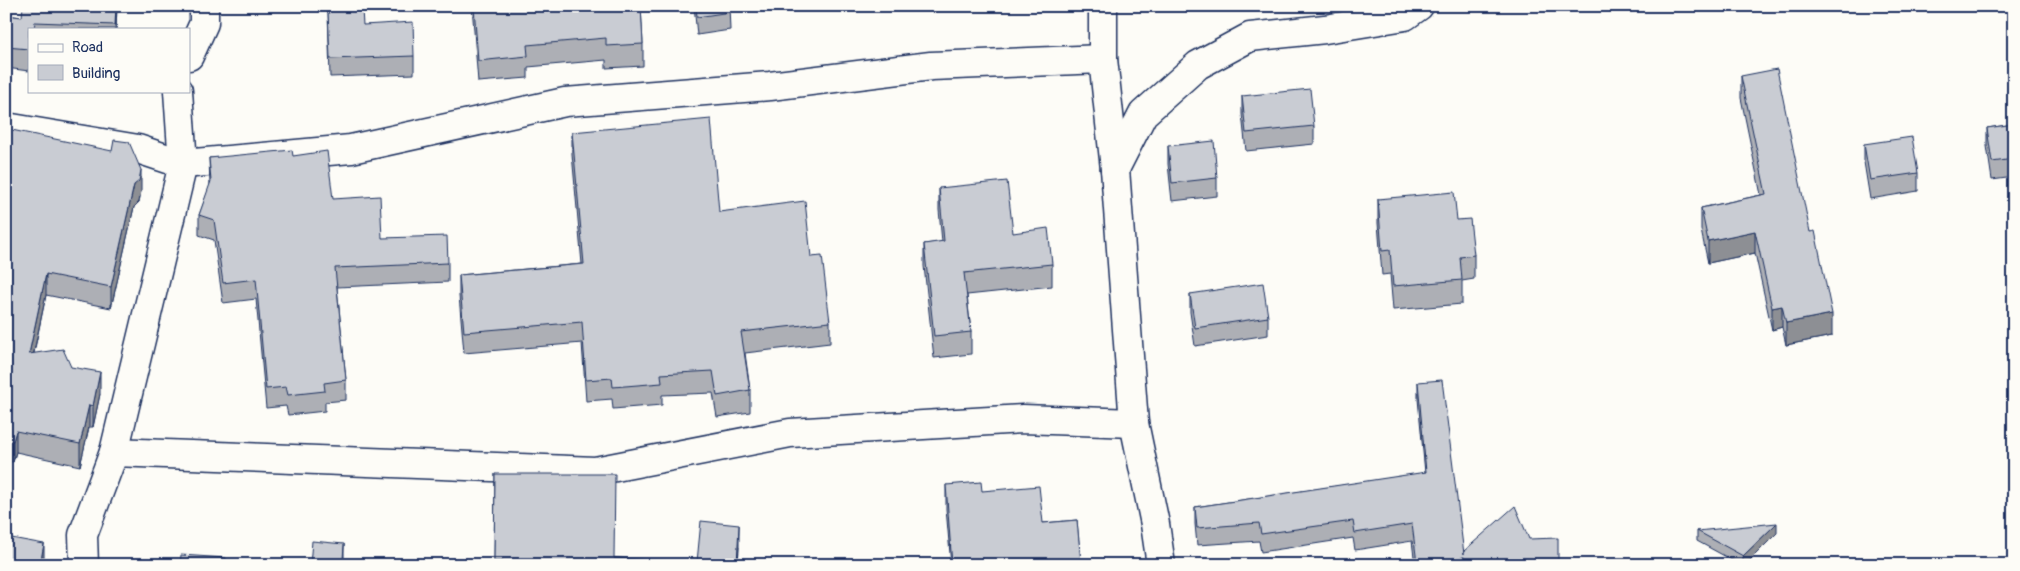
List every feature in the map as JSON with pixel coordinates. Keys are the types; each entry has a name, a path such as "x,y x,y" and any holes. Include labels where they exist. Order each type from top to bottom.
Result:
{"street":[{"path":"190,54 204,23 204,6"},
{"path":"1103,6 1104,59 1115,169 1134,423 1155,524 1161,565"},
{"path":"1115,169 1143,114 1198,65 1250,37 1325,30 1405,16 1419,6"},
{"path":"6,127 138,149 183,164 351,149 564,102 770,86 931,66 1104,59"},
{"path":"84,565 83,535 114,452 183,164 178,92"},
{"path":"114,452 595,471 790,433 1023,419 1134,423"}],"building":[{"path":"23,6 116,6 115,25 35,22 34,28 28,28 28,49 6,47 6,15 22,17"},
{"path":"474,6 641,6 643,44 606,46 606,38 527,45 528,56 478,61"},
{"path":"696,6 729,6 730,12 697,17"},
{"path":"362,10 363,25 413,22 414,56 330,59 328,11"},
{"path":"1777,69 1810,232 1815,231 1832,314 1786,323 1782,306 1772,308 1755,231 1708,241 1701,208 1766,194 1741,76"},
{"path":"1310,89 1314,126 1246,133 1242,96"},
{"path":"711,119 719,212 805,201 811,257 822,256 830,322 741,332 750,390 717,396 713,371 661,374 662,383 613,387 612,378 586,380 582,322 464,332 459,275 584,264 572,132"},
{"path":"2014,124 2014,159 1992,162 1987,128"},
{"path":"6,126 8,126 7,129 112,151 114,140 129,142 141,170 139,181 134,185 111,287 46,274 29,354 63,349 71,367 100,372 93,406 89,405 80,444 16,431 13,441 6,440"},
{"path":"1912,137 1918,173 1870,180 1864,144"},
{"path":"1214,141 1217,178 1172,183 1168,146"},
{"path":"292,150 293,156 327,151 333,199 380,196 382,238 447,236 448,263 335,268 346,380 324,383 325,391 288,395 286,387 266,389 256,279 223,283 214,220 199,215 211,181 209,158"},
{"path":"1007,181 1013,233 1048,228 1052,264 964,273 971,332 934,336 924,244 944,241 939,188"},
{"path":"1454,192 1457,220 1470,219 1474,255 1460,257 1462,280 1393,286 1390,250 1382,251 1378,199"},
{"path":"1263,283 1268,317 1195,328 1190,294"},
{"path":"1442,380 1464,554 1464,551 1515,506 1529,539 1558,538 1558,565 1465,565 1464,557 1417,563 1412,524 1355,533 1353,521 1261,534 1259,523 1197,528 1195,507 1426,472 1418,382"},
{"path":"495,474 615,474 614,558 697,562 701,521 739,525 737,565 528,565 528,561 494,561"},
{"path":"981,482 982,491 1039,486 1043,523 1077,520 1081,563 1065,565 952,565 946,485"},
{"path":"1777,523 1743,556 1697,531"},
{"path":"6,537 44,544 40,565 6,565"},
{"path":"312,541 344,544 343,560 394,565 310,565"},
{"path":"181,555 226,558 226,565 180,565"}]}
